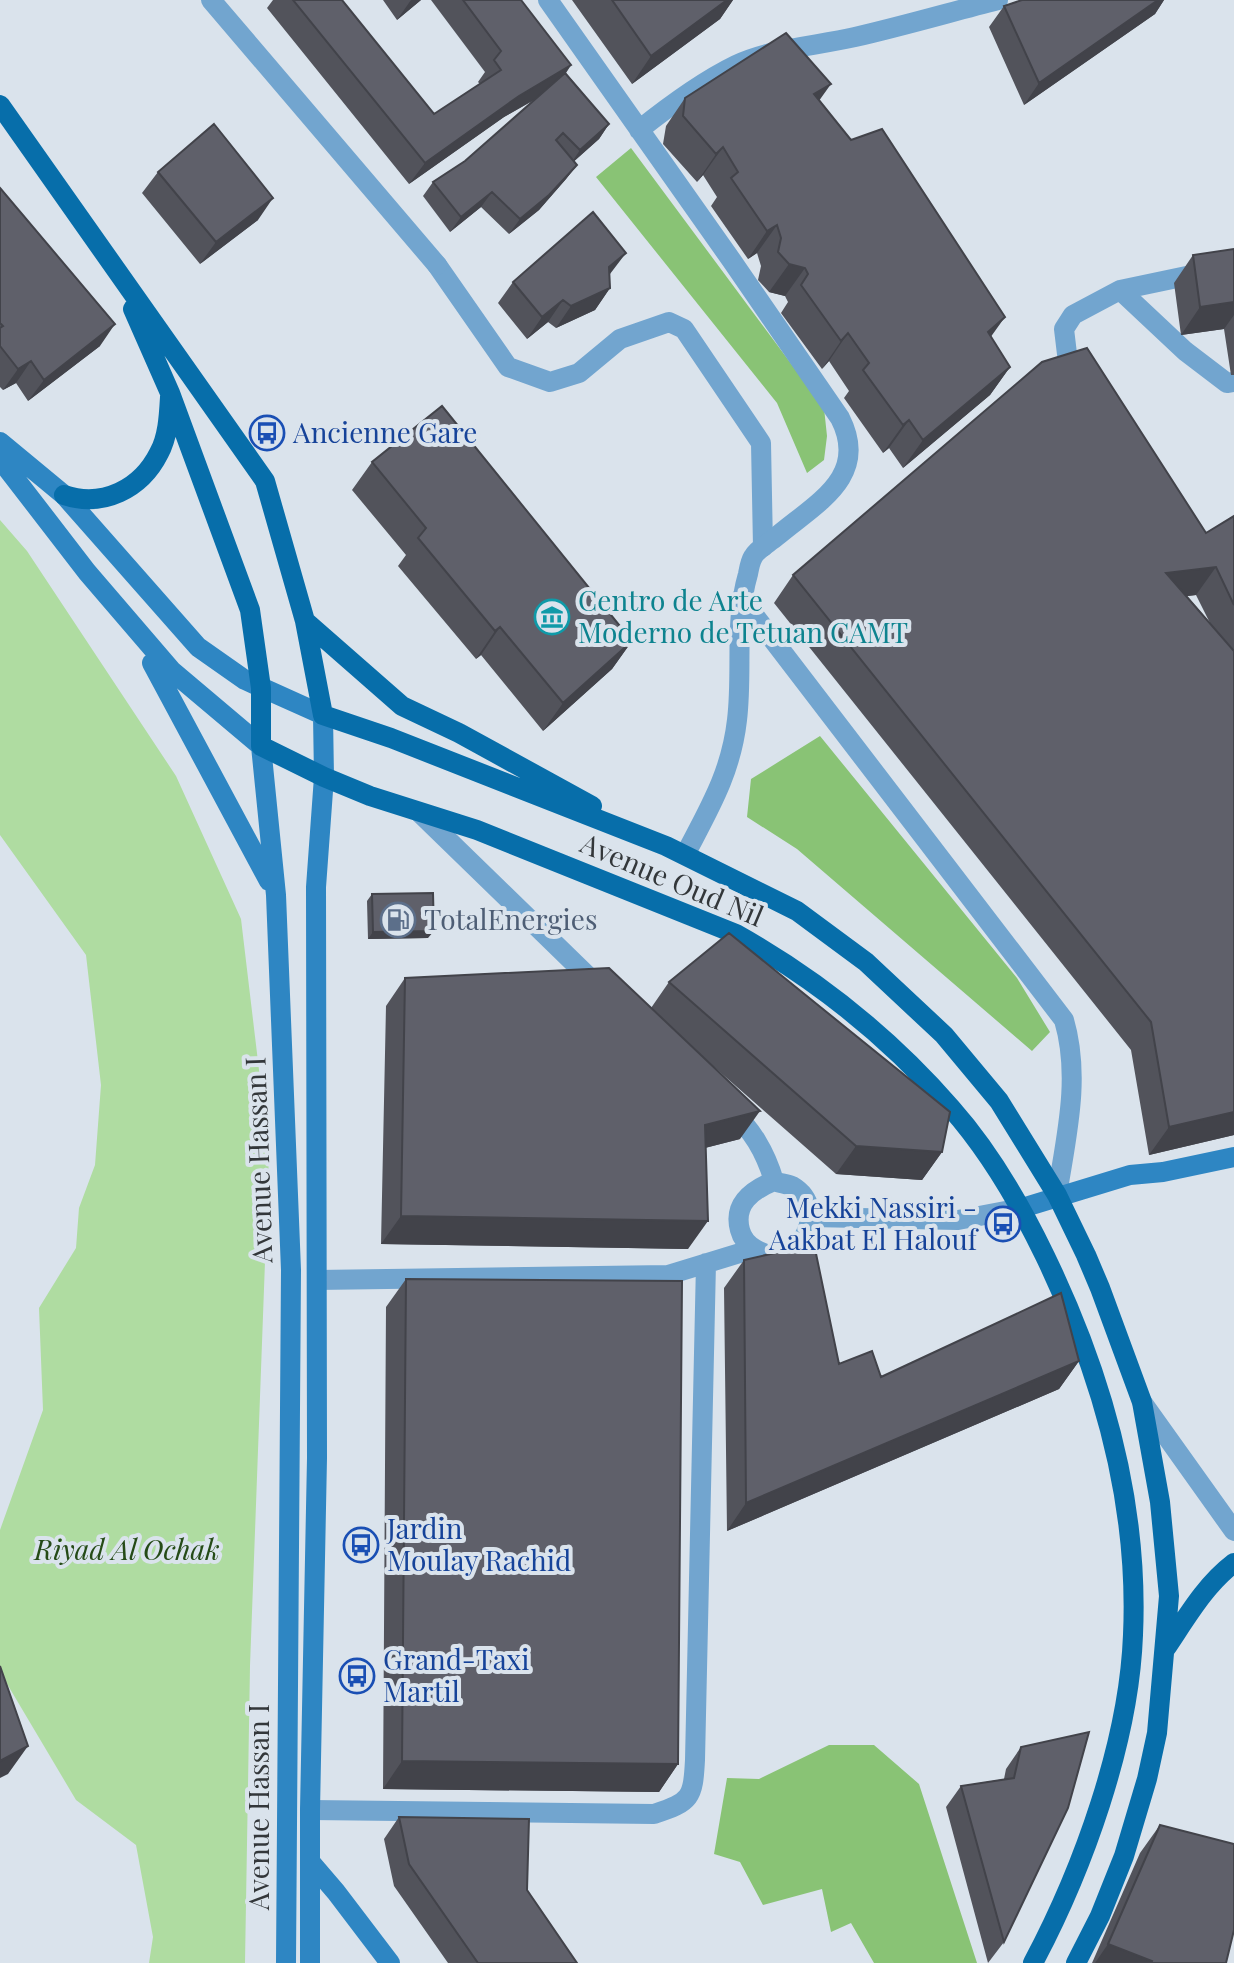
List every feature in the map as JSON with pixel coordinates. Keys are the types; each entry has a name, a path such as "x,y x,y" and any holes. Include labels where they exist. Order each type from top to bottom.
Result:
{"main road":[{"path":"0,105 265,481 305,621 323,715"},
{"path":"114,267 170,393 250,610 261,688 261,746"},
{"path":"64,495 82,501 111,497 127,490 145,474 164,441 170,393"},
{"path":"0,442 64,495 198,647 261,688 323,715"},
{"path":"0,459 87,572 163,679 276,895"},
{"path":"87,572 172,671 261,746"},
{"path":"305,621 402,706 459,733 666,846"},
{"name":"Avenue Oud Nil","path":"323,715 391,738 666,846 797,911 877,973 944,1035 999,1101 1057,1195 1100,1288 1142,1402 1160,1502 1169,1596 1157,1733 1147,1779 1124,1856 1100,1916 1076,1963"},
{"name":"Avenue Hassan I","path":"310,1963 317,1474 316,887 324,777 323,715"},
{"name":"Avenue Oud Nil","path":"261,746 324,777 420,813 477,830 736,934 767,951 819,986 877,1033 903,1059 951,1108 1022,1208 1068,1303 1103,1397 1126,1508 1134,1582 1133,1638 1120,1730 1081,1862 1033,1963"},
{"name":"Avenue Hassan I","path":"261,746 276,895 291,1270 286,1963"},
{"path":"1022,1208 1130,1175 1163,1172 1234,1157"},
{"path":"1166,1648 1203,1594 1234,1563"},
{"path":"312,1864 390,1963"}],"street":[{"path":"211,0 437,265 508,367 550,382 579,373 620,339 669,322 684,329 761,443 763,547"},
{"path":"548,0 732,261 848,433 851,449 850,462 829,492 753,556 741,598 737,719 728,770 685,855"},
{"path":"639,130 669,107 736,65 761,56 854,38 998,0"},
{"path":"1092,392 1067,354 1064,329 1073,315 1120,290 1234,266"},
{"path":"1120,290 1185,351 1227,383 1234,382"},
{"path":"741,598 1064,1020 1071,1051 1072,1106 1057,1195"},
{"path":"420,813 616,1003"},
{"path":"721,1101 751,1130 768,1159 774,1181"},
{"path":"774,1181 792,1187 806,1201 811,1217 808,1233 799,1247 784,1254 768,1255 753,1249 742,1237 738,1221 741,1205 751,1193 774,1181"},
{"path":"811,1217 958,1220 1022,1208"},
{"path":"317,1280 668,1275 753,1249"},
{"path":"310,1810 654,1814 685,1801 693,1788 695,1760 706,1263"},
{"path":"1142,1402 1234,1531"}],"green space":[{"path":"631,148 824,408 827,436 824,460 807,473 777,403 596,177"},
{"name":"Riyad Al Ochak","path":"0,520 27,551 176,776 241,919 269,1154 250,1666 245,1963 149,1963 153,1937 136,1845 76,1800 0,1672 0,1530 43,1410 39,1308 76,1248 79,1208 95,1165 101,1085 86,955 0,835"},
{"path":"820,736 1017,978 1050,1032 1032,1051 797,849 747,817 751,779"},
{"path":"829,1745 874,1745 919,1784 977,1963 874,1963 851,1923 831,1932 822,1889 763,1905 740,1862 714,1854 727,1778 759,1779"}],"building":[{"path":"293,0 342,0 434,114 501,70 494,60 501,51 463,0 521,0 571,65 519,96 425,163"},
{"path":"612,0 727,0 651,56"},
{"path":"1022,0 1158,0 1039,83 1004,6"},
{"path":"786,33 831,84 814,94 851,140 882,129 1005,317 988,332 1010,367 923,440 909,420 903,425 863,370 869,363 848,333 841,341 801,285 808,274 805,268 789,264 778,252 781,238 777,225 767,231 731,178 738,172 723,147 716,154 683,116 685,98"},
{"path":"565,73 609,124 580,150 563,133 556,140 577,165 549,195 520,219 492,192 461,217 433,182 465,161"},
{"path":"214,124 273,198 216,242 158,172"},
{"path":"0,188 115,324 44,380 31,361 18,369 0,346 0,328 3,326 0,323"},
{"path":"593,212 626,253 609,267 610,288 571,306 563,300 542,317 513,282"},
{"path":"1234,249 1234,302 1200,307 1193,255"},
{"path":"1087,348 1206,533 1234,516 1234,605 1216,567 1166,573 1234,651 1234,1112 1169,1127 1151,1022 793,575 1042,362"},
{"path":"442,406 632,641 563,703 500,627 495,631 418,538 426,528 372,462"},
{"name":"TotalEnergies","path":"433,893 434,931 373,932 372,894"},
{"path":"729,933 950,1112 942,1152 856,1146 669,982"},
{"path":"609,968 760,1111 705,1125 708,1221 401,1216 405,978"},
{"path":"814,1244 839,1364 872,1351 881,1377 1061,1293 1079,1361 746,1503 744,1260"},
{"path":"406,1279 682,1281 678,1764 402,1761"},
{"path":"0,1666 28,1746 0,1761"},
{"path":"1089,1732 1068,1808 1004,1942 961,1786 1014,1778 1021,1747"},
{"path":"399,1817 529,1819 527,1890 577,1963 478,1963 409,1864"},
{"path":"1160,1825 1234,1844 1234,1930 1226,1963 1151,1963 1108,1944"}],"place":[{"name":"Ancienne Gare","path":"267,433"},
{"name":"Centro de Arte Moderno de Tetuan CAMT","path":"552,617"},
{"name":"TotalEnergies","path":"398,920"},
{"name":"Mekki Nassiri - Aakbat El Halouf","path":"1003,1224"},
{"name":"Jardin Moulay Rachid","path":"361,1545"},
{"name":"Grand-Taxi Martil","path":"357,1676"}]}
